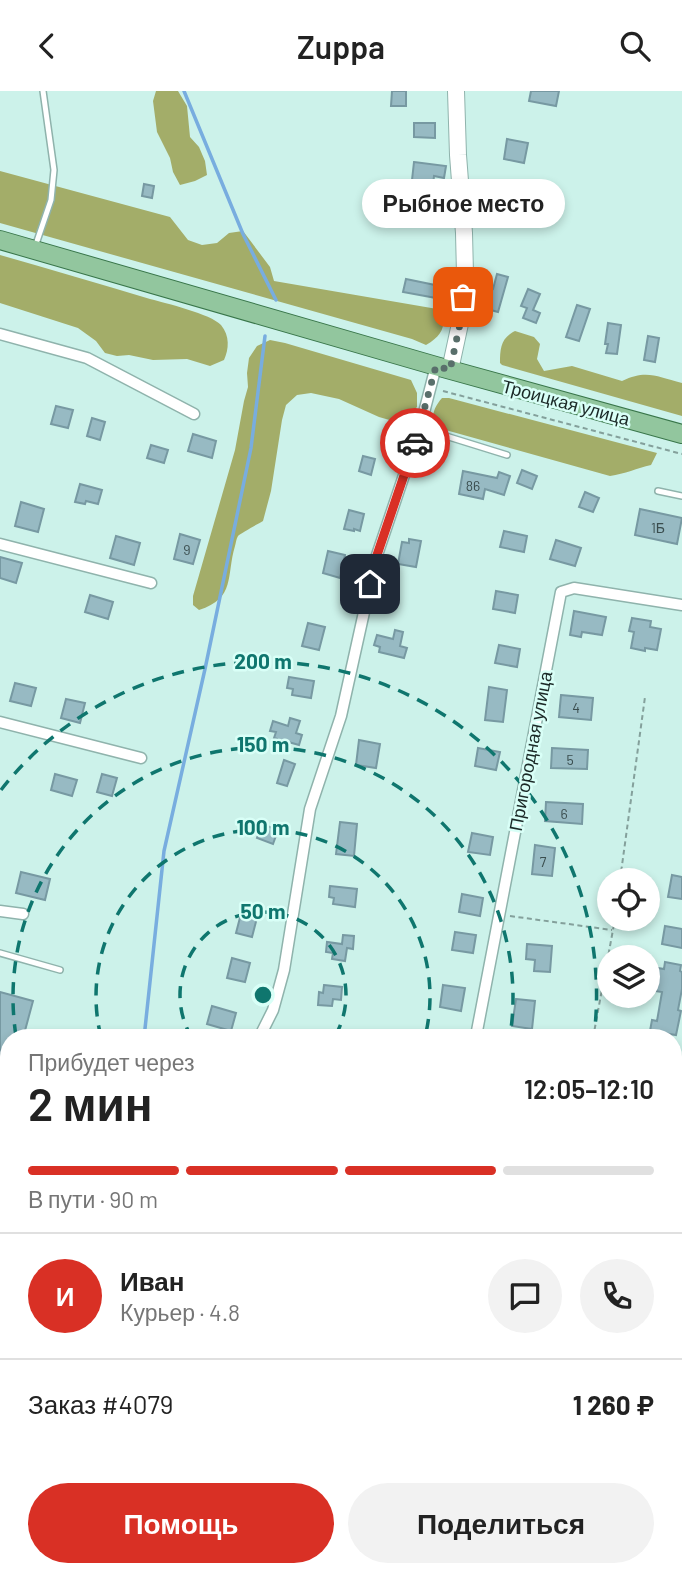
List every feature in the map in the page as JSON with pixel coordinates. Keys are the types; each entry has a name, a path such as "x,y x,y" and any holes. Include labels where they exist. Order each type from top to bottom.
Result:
{"main road":[{"name":"Троицкая улица","path":"0,240 682,434"}],"street":[{"path":"264,1029 273,1010 284,970 310,809 341,716 376,558 420,428 430,388 443,368 461,319 465,274 456,91"},
{"path":"0,334 87,358 194,414"},
{"path":"0,544 151,583"},
{"name":"Пригородная улица","path":"477,1029 561,592 574,588 682,605"},
{"path":"0,722 141,758"},
{"path":"1,915 23,914"}],"lane":[{"path":"34,250 51,199 54,170 43,91"},
{"path":"420,428 507,455"},
{"path":"658,491 682,496"},
{"path":"0,953 60,970"}],"path":[{"path":"430,388 682,454"},
{"path":"622,868 645,697"},
{"path":"499,915 597,928"},
{"path":"595,1029 613,931"}],"green space":[{"path":"156,91 178,91 187,106 190,137 199,147 207,175 180,185 157,132 153,101"},
{"path":"0,171 170,217 188,240 202,245 217,243 229,233 243,231 270,267 274,281 443,310 443,327 439,335 426,345 0,223"},
{"path":"0,255 208,317 221,325 226,334 228,347 224,360 210,366 187,359 153,360 105,353 96,341 78,328 0,303"},
{"path":"515,331 534,337 540,344 537,359 544,371 572,366 622,381 645,375 682,383 682,416 502,365 502,344"},
{"path":"270,340 411,380 417,393 417,407 407,417 393,421 339,399 311,393 297,395 286,405 263,521 238,536 228,585 219,599 199,610 193,605 193,596 235,450 248,387 249,358 257,346"},
{"path":"442,398 657,453 651,465 610,476 442,429 433,424 433,420"}],"building":[{"path":"392,91 406,91 406,106 391,106"},
{"path":"531,91 559,91 556,106 529,101"},
{"path":"414,123 435,123 435,138 414,137"},
{"path":"507,139 528,143 524,163 504,159"},
{"path":"414,162 446,166 444,178 434,176 431,204 407,201"},
{"path":"144,184 154,186 152,198 142,196"},
{"path":"502,204 520,205 520,216 502,215"},
{"path":"497,274 508,277 498,312 487,309 489,303 484,301 488,288 493,289"},
{"path":"406,279 450,286 447,300 403,292"},
{"path":"528,289 540,294 533,310 540,313 536,323 523,318 527,308 521,306"},
{"path":"577,305 590,309 579,341 566,337"},
{"path":"608,323 621,325 617,354 606,353"},
{"path":"648,336 659,338 655,362 644,360"},
{"path":"56,406 73,410 68,428 51,424"},
{"path":"92,418 105,422 100,440 87,436"},
{"path":"193,434 216,441 212,458 188,451"},
{"path":"151,445 168,450 164,463 147,458"},
{"path":"363,456 375,459 371,475 359,471"},
{"path":"522,470 537,476 532,489 517,483"},
{"path":"463,471 497,478 499,472 510,476 504,495 485,489 483,499 459,494"},
{"path":"80,484 102,490 98,504 75,502"},
{"path":"585,492 599,498 593,512 579,507"},
{"path":"21,502 44,509 38,532 15,526"},
{"path":"640,509 682,518 677,544 635,535"},
{"path":"349,510 364,514 360,531 344,529"},
{"path":"504,531 527,536 524,552 500,547"},
{"path":"180,534 200,540 193,564 174,559"},
{"path":"116,536 140,543 134,565 110,558"},
{"path":"409,539 421,541 416,567 398,564 402,542 409,543"},
{"path":"556,540 581,548 575,566 550,559"},
{"path":"328,551 345,555 340,578 323,573"},
{"path":"0,557 22,563 16,583 0,578"},
{"path":"496,591 518,595 515,613 493,609"},
{"path":"90,595 113,602 108,619 85,612"},
{"path":"574,611 606,617 602,635 582,632 581,637 570,635"},
{"path":"632,618 651,621 650,627 661,629 657,650 631,648 634,632 629,631"},
{"path":"308,623 325,627 319,650 302,646"},
{"path":"395,630 403,632 400,646 407,648 404,658 379,652 380,647 374,645 377,635 393,639"},
{"path":"499,645 520,649 517,667 495,663"},
{"path":"289,677 314,681 311,698 292,695 293,689 287,688"},
{"path":"15,683 36,688 31,706 10,701"},
{"path":"489,687 507,690 503,722 485,720"},
{"path":"561,695 593,698 591,720 559,717"},
{"path":"66,699 85,703 80,723 61,718"},
{"path":"290,718 300,721 296,733 302,735 299,745 274,738 276,732 270,731 273,721 288,726"},
{"path":"359,740 380,744 376,768 356,765"},
{"path":"478,748 500,752 496,770 475,766"},
{"path":"552,748 588,750 587,769 551,768"},
{"path":"284,760 295,764 287,786 277,783"},
{"path":"55,774 77,780 72,796 51,790"},
{"path":"102,774 117,778 112,796 97,792"},
{"path":"546,802 583,804 582,824 545,821"},
{"path":"340,822 357,824 354,856 336,854"},
{"path":"262,824 278,830 273,844 257,838"},
{"path":"472,833 493,837 490,855 468,852"},
{"path":"535,845 555,848 552,876 532,874"},
{"path":"21,872 50,879 45,900 16,893"},
{"path":"672,875 682,877 682,899 668,897"},
{"path":"330,886 357,889 355,907 333,904 334,898 329,897"},
{"path":"462,894 483,898 480,916 459,912"},
{"path":"243,906 259,910 252,937 236,933"},
{"path":"665,926 682,929 682,948 662,944"},
{"path":"455,932 476,935 473,953 452,950"},
{"path":"343,935 354,936 353,949 347,948 345,961 332,959 333,953 326,952 327,942 342,944"},
{"path":"527,944 552,946 550,972 534,971 535,960 526,959"},
{"path":"232,958 250,963 245,982 227,978"},
{"path":"665,962 681,965 682,989 678,1010 681,1011 677,1029 650,1029 652,1020 657,1021 660,1008 660,968 664,969"},
{"path":"324,985 342,987 341,1000 333,999 332,1006 318,1005 319,992 323,993"},
{"path":"443,985 465,988 461,1011 440,1007"},
{"path":"0,992 33,1001 25,1029 0,1029"},
{"path":"516,999 535,1001 532,1029 512,1026"},
{"path":"212,1006 236,1013 232,1029 207,1024"}],"waterway":[{"path":"184,91 243,234 276,300"},
{"path":"145,1029 164,851 251,448 265,336"}],"way so far":[{"path":"415,443 436,366 450,370 463,297"}],"place":[{"name":"Рыбное место","path":"463,297"}],"route":[{"path":"370,584 376,558 415,443"}]}
